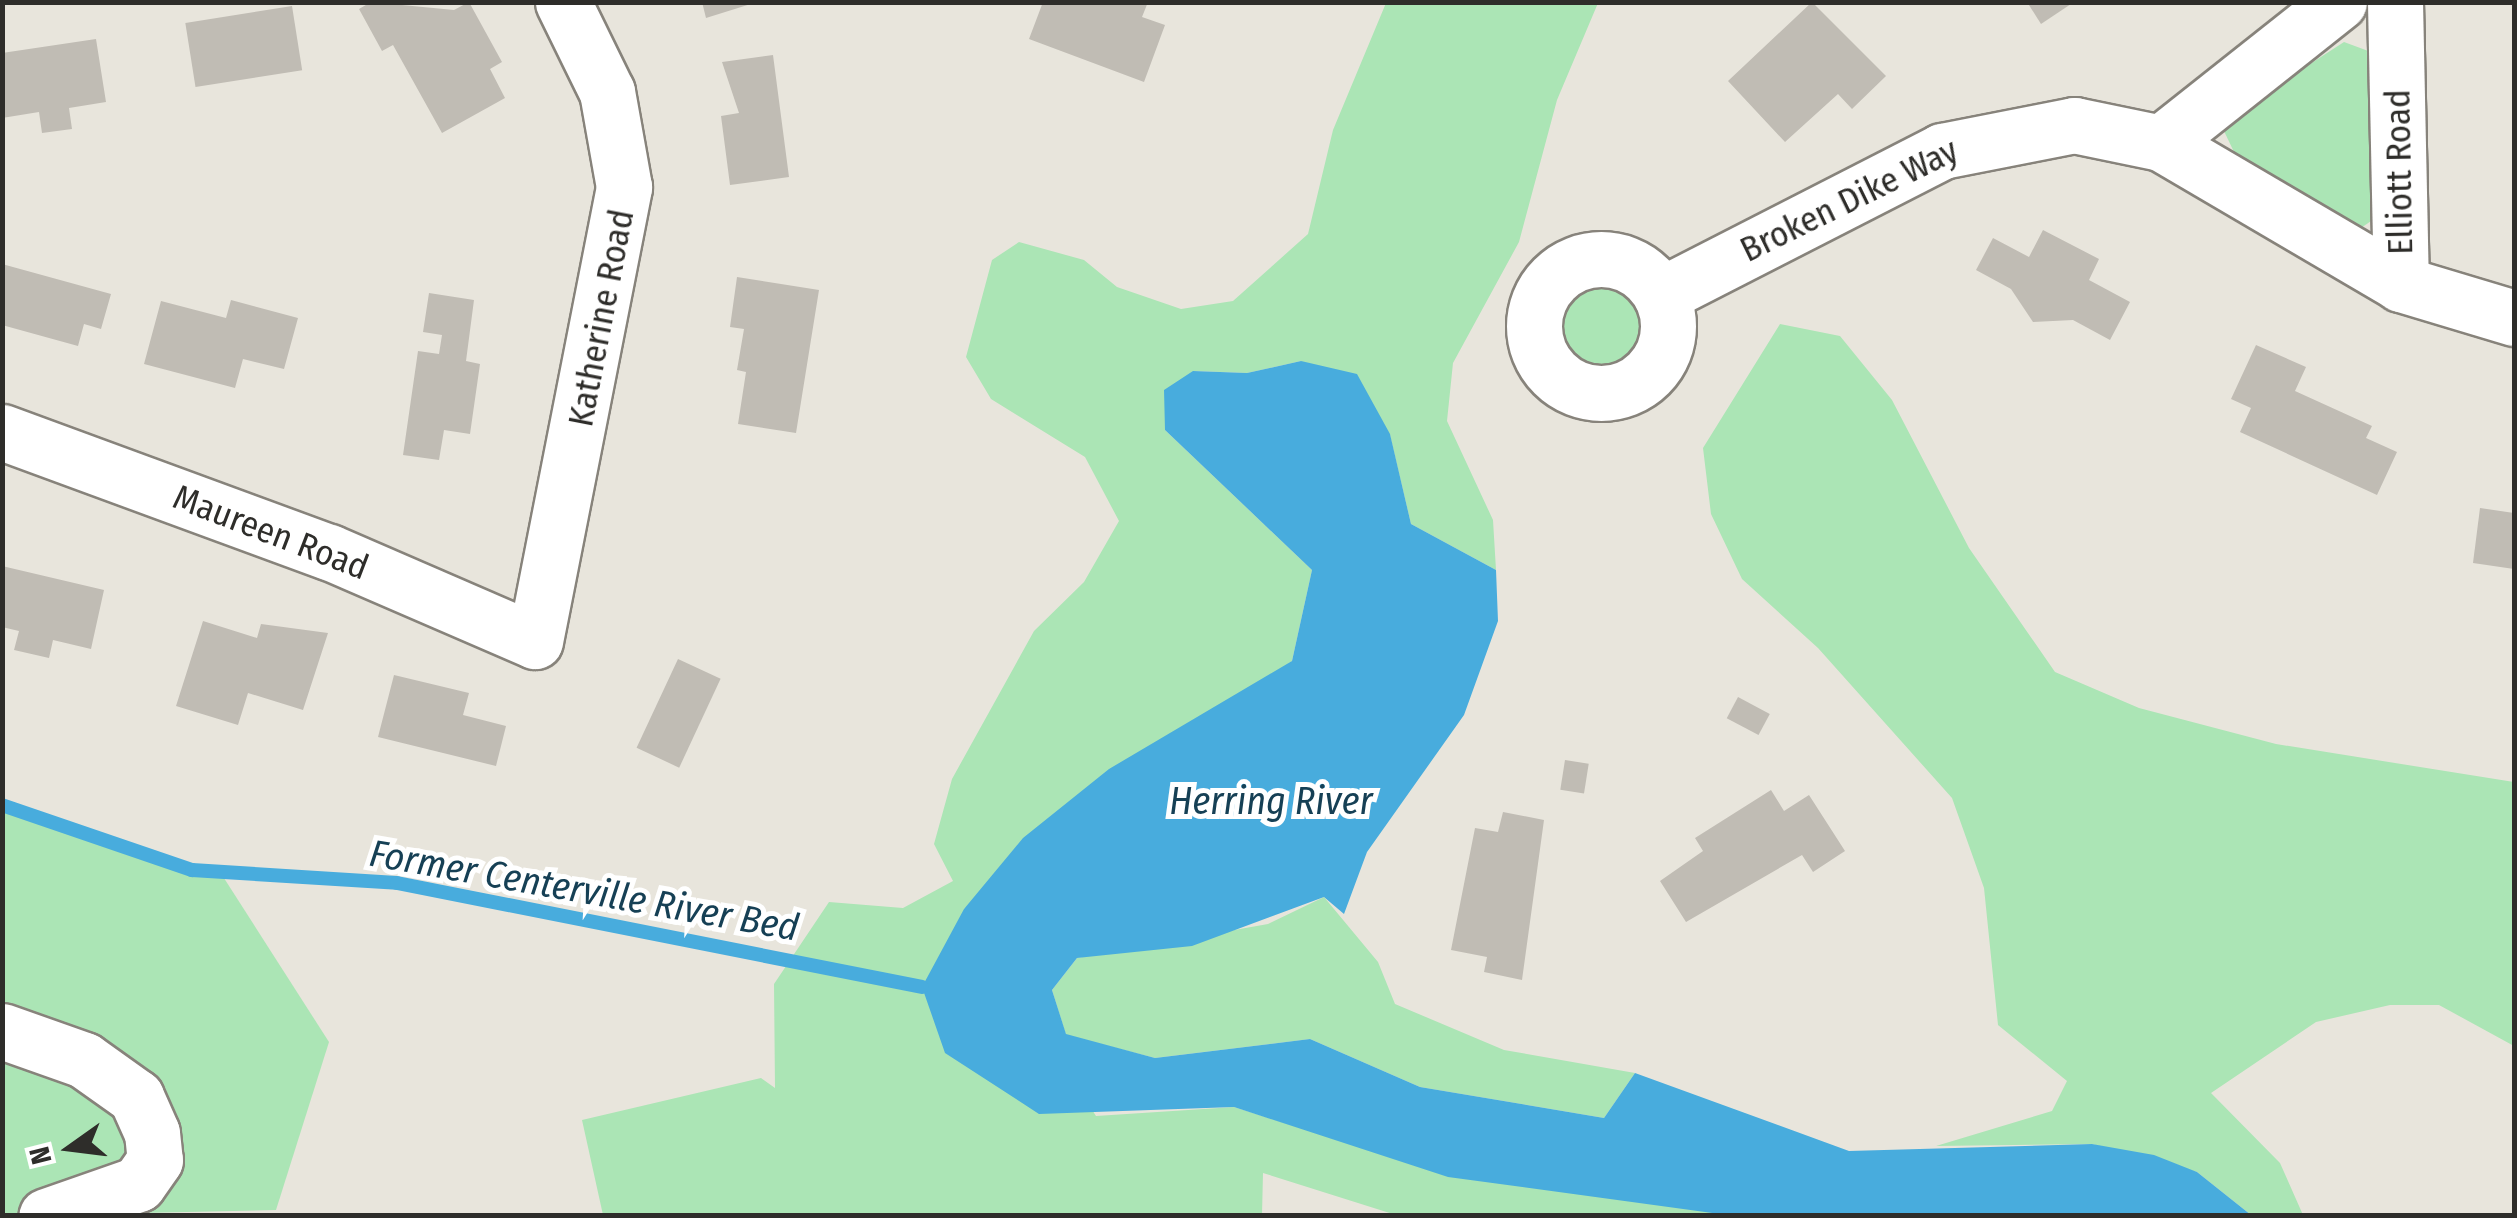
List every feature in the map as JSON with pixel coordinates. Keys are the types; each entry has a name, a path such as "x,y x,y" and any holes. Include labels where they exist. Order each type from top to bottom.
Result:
{"street":[{"name":"Katherine Road","path":"535,641 624,187 608,92 564,2"},
{"path":"2162,143 2339,2"},
{"name":"Elliott Road","path":"2395,2 2402,284 2514,318"},
{"name":"Broken Dike Way","path":"1662,296 1862,186 1976,139 2074,125 2162,143 2402,284"},
{"name":"Maureen Road","path":"2,432 329,552 535,641"},
{"path":"2,1031 84,1060 136,1097 152,1133 155,1160 138,1184 46,1216"}],"green space":[{"path":"1386,3 1598,3 1557,100 1519,242 1453,363 1447,421 1493,520 1496,570 1411,524 1390,435 1301,361 1247,373 1194,371 1165,430 1312,570 1292,661 964,909 1096,1116 1234,1107 1329,1137 1727,1215 1396,1215 1263,1173 1262,1215 603,1215 582,1120 761,1078 775,1088 774,984 829,902 903,908 953,881 934,844 952,779 1034,631 1084,582 1119,521 1085,457 991,399 966,357 992,260 1019,242 1084,260 1117,287 1181,309 1233,301 1308,234 1333,130"},
{"path":"2344,42 2371,52 2374,219 2358,230 2234,152 2224,131 2237,111"},
{"path":"1602,280 1633,293 1646,324 1633,355 1602,368 1571,355 1558,324 1571,293"},
{"path":"1780,324 1840,336 1892,400 1969,548 2055,672 2139,708 2276,744 2514,782 2514,1046 2439,1005 2390,1005 2316,1022 2211,1093 2280,1163 2303,1215 2251,1215 2197,1172 2092,1144 1936,1146 2052,1111 2067,1081 1998,1025 1984,888 1952,798 1818,648 1742,579 1711,514 1703,448"},
{"path":"3,803 222,875 329,1042 276,1210 3,1216"},
{"path":"1324,897 1378,962 1395,1004 1504,1050 1635,1073 1604,1118 1420,1087 1310,1039 1155,1058 1066,1035 1052,990 1077,958 1268,924"}],"water":[{"name":"Herring River","path":"1301,361 1357,374 1390,434 1411,524 1496,570 1498,621 1464,715 1367,852 1344,914 1324,897 1192,946 1077,958 1052,990 1066,1034 1155,1058 1310,1039 1420,1087 1604,1118 1635,1073 1849,1151 2092,1144 2154,1155 2197,1172 2251,1215 1727,1215 1448,1177 1234,1107 1039,1114 945,1053 922,987 964,909 1023,838 1109,769 1292,661 1312,570 1165,430 1164,390 1193,371 1247,373"}],"building":[{"path":"371,2 454,10 469,2 502,62 490,69 505,98 442,133 393,45 382,51 359,9"},
{"path":"702,2 754,2 754,3 706,18"},
{"path":"1043,2 1148,2 1142,17 1165,25 1144,82 1029,39"},
{"path":"1812,2 1886,76 1852,109 1838,94 1785,142 1728,81"},
{"path":"2027,2 2074,2 2041,24"},
{"path":"292,6 302,70 195,87 185,23"},
{"path":"96,39 106,102 69,108 72,129 42,133 39,112 2,118 2,53"},
{"path":"773,55 789,177 730,185 721,116 739,113 722,62"},
{"path":"2043,230 2099,259 2089,280 2130,302 2110,340 2073,320 2033,322 2011,289 1976,270 1993,238 2029,257"},
{"path":"2,264 111,294 101,329 84,324 78,346 2,325"},
{"path":"737,277 819,290 796,433 738,424 746,372 737,370 744,329 730,327"},
{"path":"429,293 474,300 466,361 480,364 470,434 444,430 439,460 403,455 418,351 439,354 442,335 423,332"},
{"path":"231,300 298,318 284,369 243,359 235,388 144,364 161,301 226,318"},
{"path":"2256,345 2306,367 2295,391 2372,426 2366,438 2397,452 2377,495 2240,432 2251,408 2231,399"},
{"path":"2480,508 2514,513 2514,569 2473,563"},
{"path":"2,566 104,590 91,649 53,640 49,658 14,650 19,631 2,627"},
{"path":"203,621 257,638 261,624 328,633 303,710 248,693 238,725 176,706"},
{"path":"678,659 721,679 679,768 637,748"},
{"path":"394,675 469,693 463,715 506,726 496,766 378,737"},
{"path":"1738,697 1770,714 1759,735 1727,718"},
{"path":"1565,760 1589,764 1584,793 1560,790"},
{"path":"1771,790 1784,811 1809,795 1845,851 1813,872 1802,855 1686,922 1660,881 1703,851 1695,838"},
{"path":"1503,812 1544,820 1522,980 1484,972 1487,957 1451,950 1475,828 1498,832"}],"waterway":[{"name":"Former Centerville River Bed","path":"2,805 192,870 397,883 922,987"}]}
